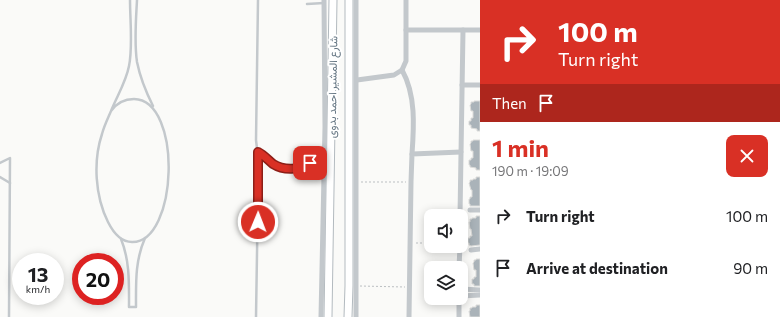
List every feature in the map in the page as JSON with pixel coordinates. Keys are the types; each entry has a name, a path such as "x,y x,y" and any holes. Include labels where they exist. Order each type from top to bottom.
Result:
{"street":[{"name":"شارع المشير احمد بدوى","path":"328,317 328,127 333,0"},
{"name":"شارع المشير احمد بدوى","path":"348,317 353,33 349,0"},
{"path":"356,0 353,33 357,80 356,317"},
{"path":"357,80 394,75 402,70 406,61 406,0"},
{"path":"321,317 324,151 328,127 324,1"},
{"path":"406,30 480,30"},
{"path":"460,209 463,30"},
{"path":"402,70 410,89 414,127 411,182 409,317"},
{"path":"462,85 480,85"},
{"path":"412,154 461,152"},
{"path":"470,210 480,210"},
{"path":"471,250 480,249"},
{"path":"468,289 480,290"},
{"path":"468,296 480,294"},
{"path":"459,317 460,305"}],"lane":[{"path":"130,0 131,54 129,66 126,78 102,133 98,148 98,181 101,203 105,216 115,234 128,242 136,242 146,238"},
{"path":"121,239 127,258 129,307 136,307 139,256 146,238 154,229 162,212 167,193 169,176 169,159 166,140 161,123 144,87 137,62 137,0"},
{"path":"256,317 258,0"},
{"path":"307,4 324,1"},
{"path":"111,111 116,105 127,99 144,101 154,108"},
{"path":"258,152 274,165 287,168 297,168 310,163 324,151"},
{"path":"0,163 10,158 9,317"},
{"path":"0,177 10,183"},
{"path":"129,278 137,278"}],"path":[{"path":"356,182 411,182"},
{"path":"410,242 424,243"},
{"path":"356,286 409,287"}],"building":[{"path":"480,101 480,131 471,128 471,125 469,125 469,121 473,118 473,111 471,111 470,105 471,102"},
{"path":"473,140 480,140 480,170 476,170 476,168 470,167 469,165 469,160 473,158 473,151 471,151 470,144"},
{"path":"476,177 480,177 480,206 470,206 469,199 472,197 472,190 469,183 470,180 476,179"},
{"path":"476,216 480,216 480,245 471,246 468,243 468,238 472,236 469,222 470,219 476,218"},
{"path":"476,259 480,259 480,286 474,286 474,284 472,284 472,279 476,277 476,270 474,270 473,263"},
{"path":"476,305 480,305 480,317 470,317 470,308 476,307"}],"route":[{"path":"258,222 258,152 274,165 284,168 297,168 310,163"}]}
